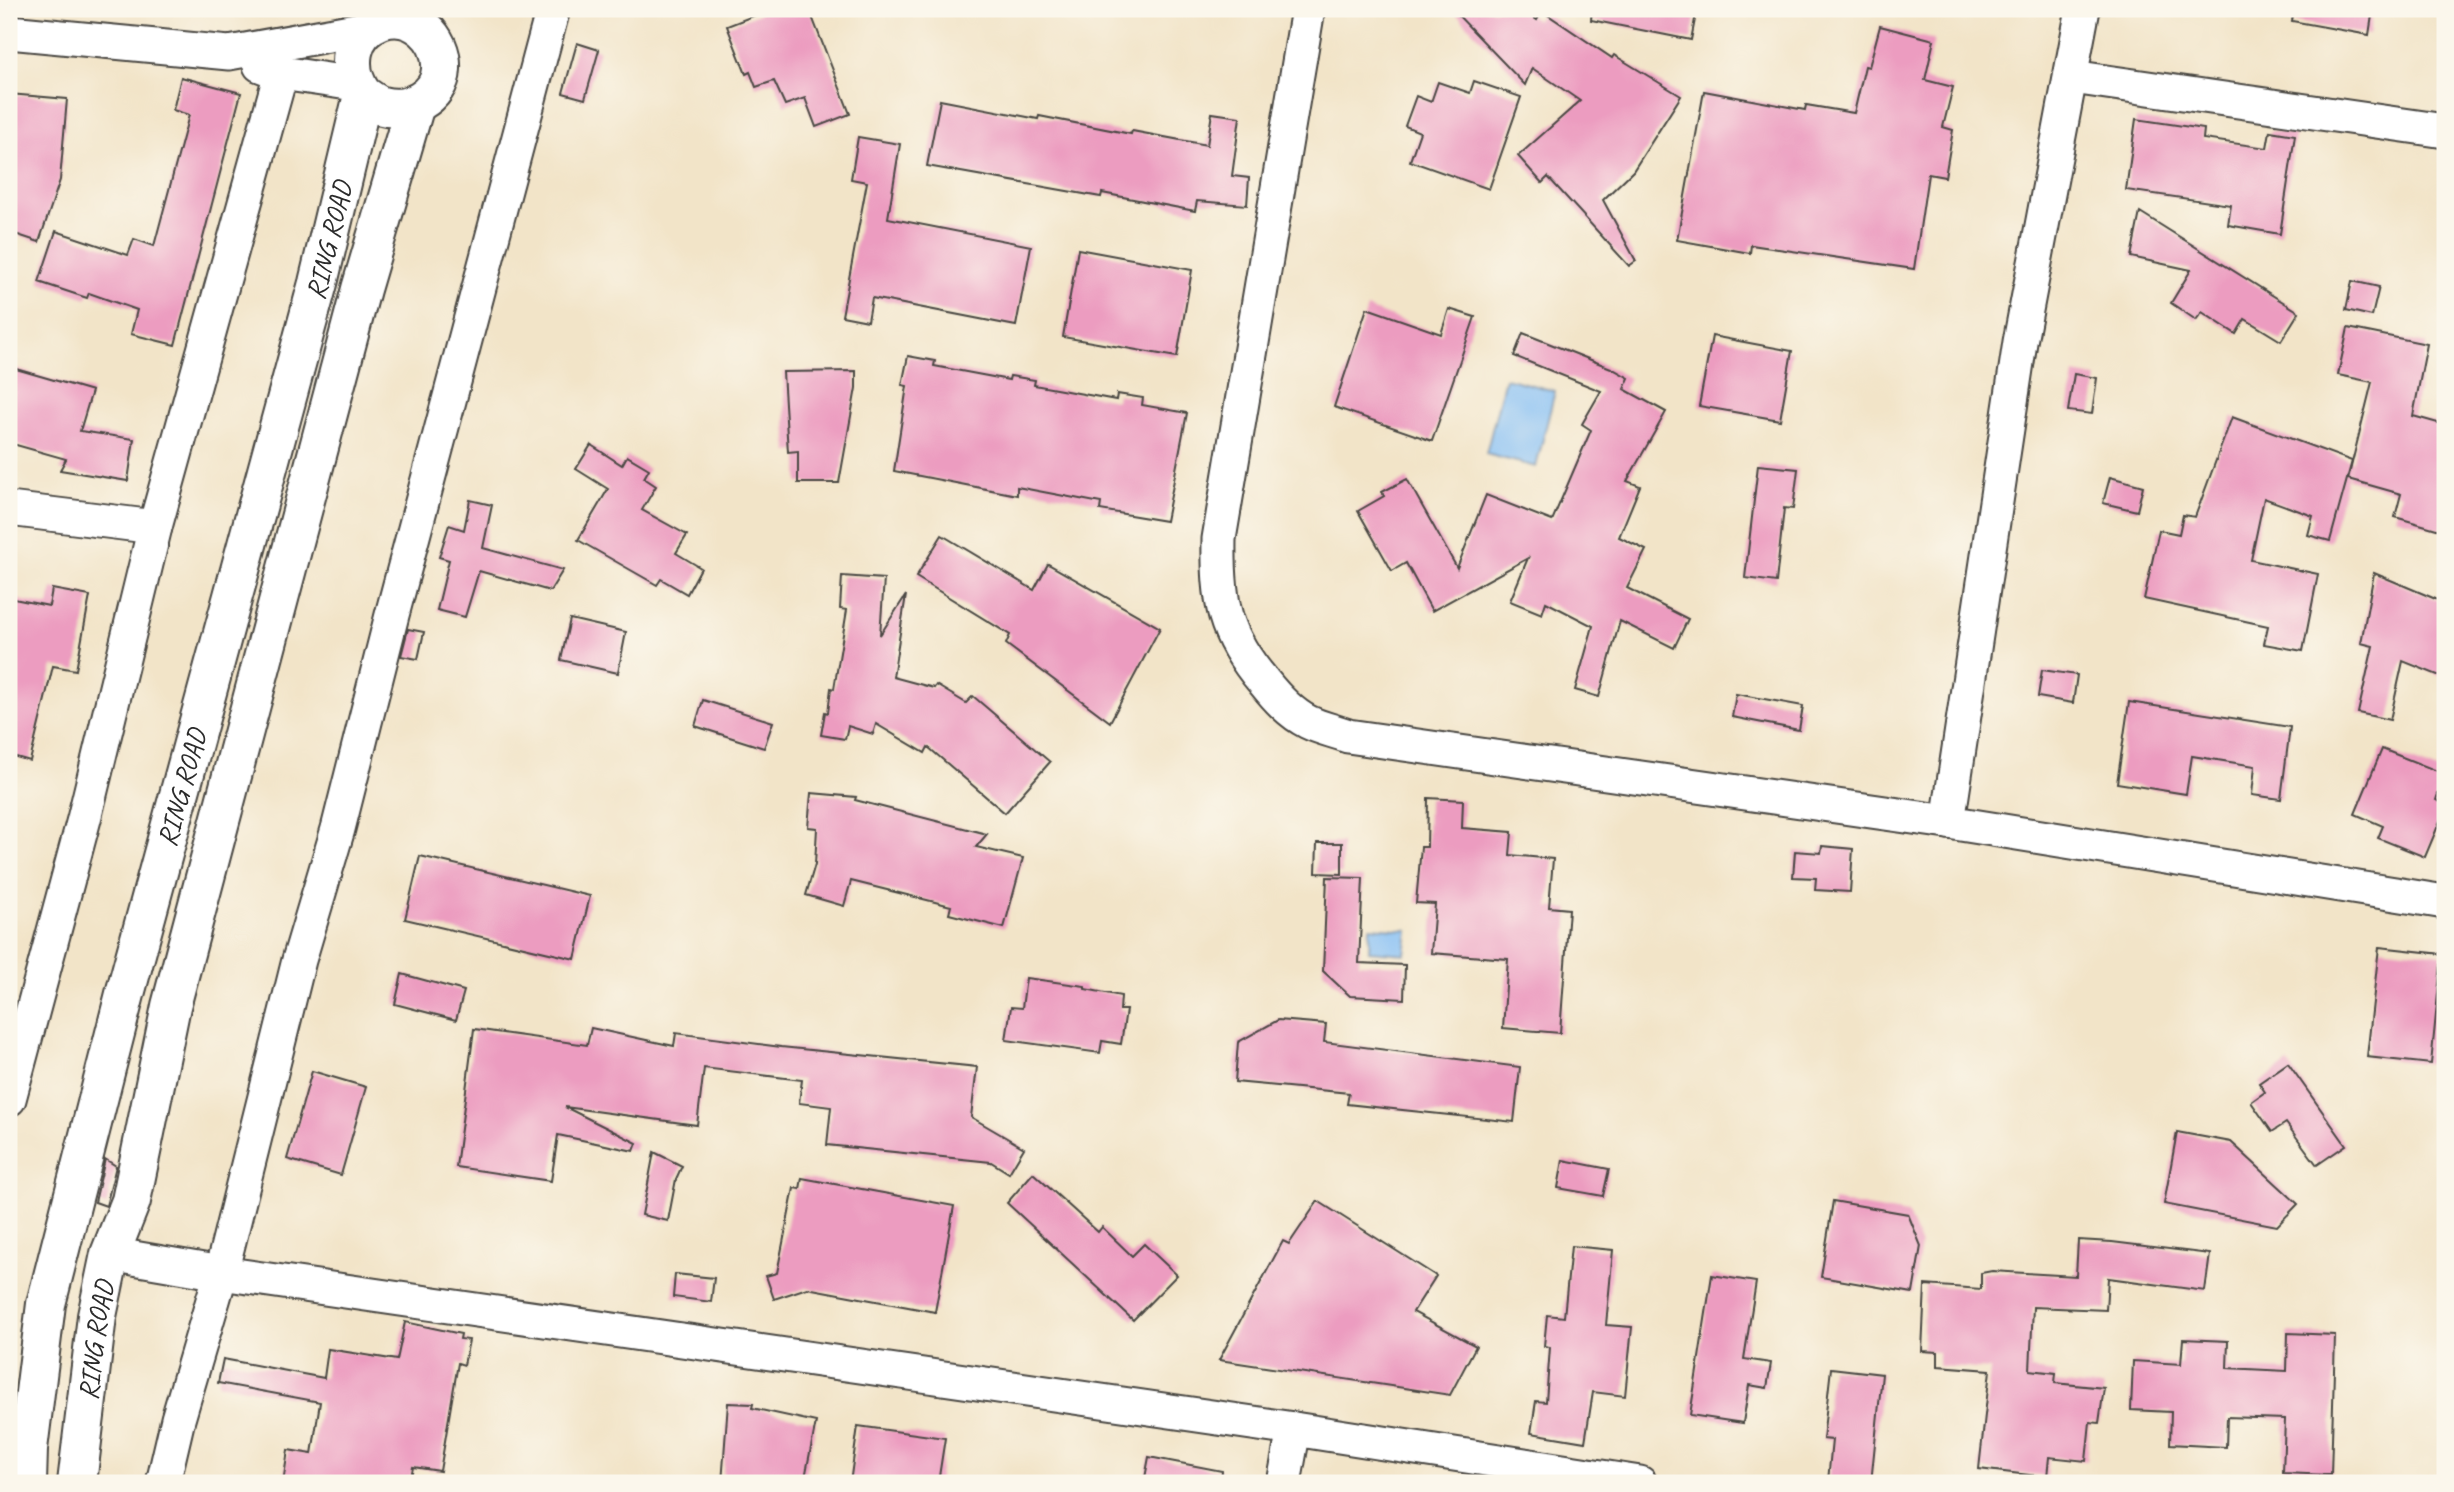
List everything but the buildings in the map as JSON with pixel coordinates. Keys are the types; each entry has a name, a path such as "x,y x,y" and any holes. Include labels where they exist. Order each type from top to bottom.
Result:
{"main road":[{"name":"RING ROAD","path":"27,1483 34,1395 46,1304 125,994 318,283 359,90 350,64 355,44 378,19 431,20 440,50 441,71 432,92 415,105 361,289 172,1006 131,1201 110,1254 88,1378 78,1483"},
{"path":"359,90 379,106 397,109 415,105"}],"street":[{"path":"9,16 10,9"},
{"path":"163,1483 178,1419 221,1273 299,960 338,829 553,9"},
{"path":"1308,9 1219,539 1218,576 1223,612 1236,645 1278,700 1307,721 1348,736 1948,822 2445,902"},
{"path":"1948,822 2020,342 2083,9"},
{"path":"229,53 378,19"},
{"path":"9,32 229,53 281,73 359,90"},
{"path":"9,1099 84,819 155,527 281,73"},
{"path":"2072,77 2445,131"},
{"path":"9,509 155,527"},
{"path":"110,1254 221,1273 1294,1429 1640,1483"},
{"path":"1284,1483 1294,1429"}],"water":[{"path":"1505,378 1555,391 1536,467 1486,454"},
{"path":"1370,927 1408,930 1405,954 1369,951"}]}
